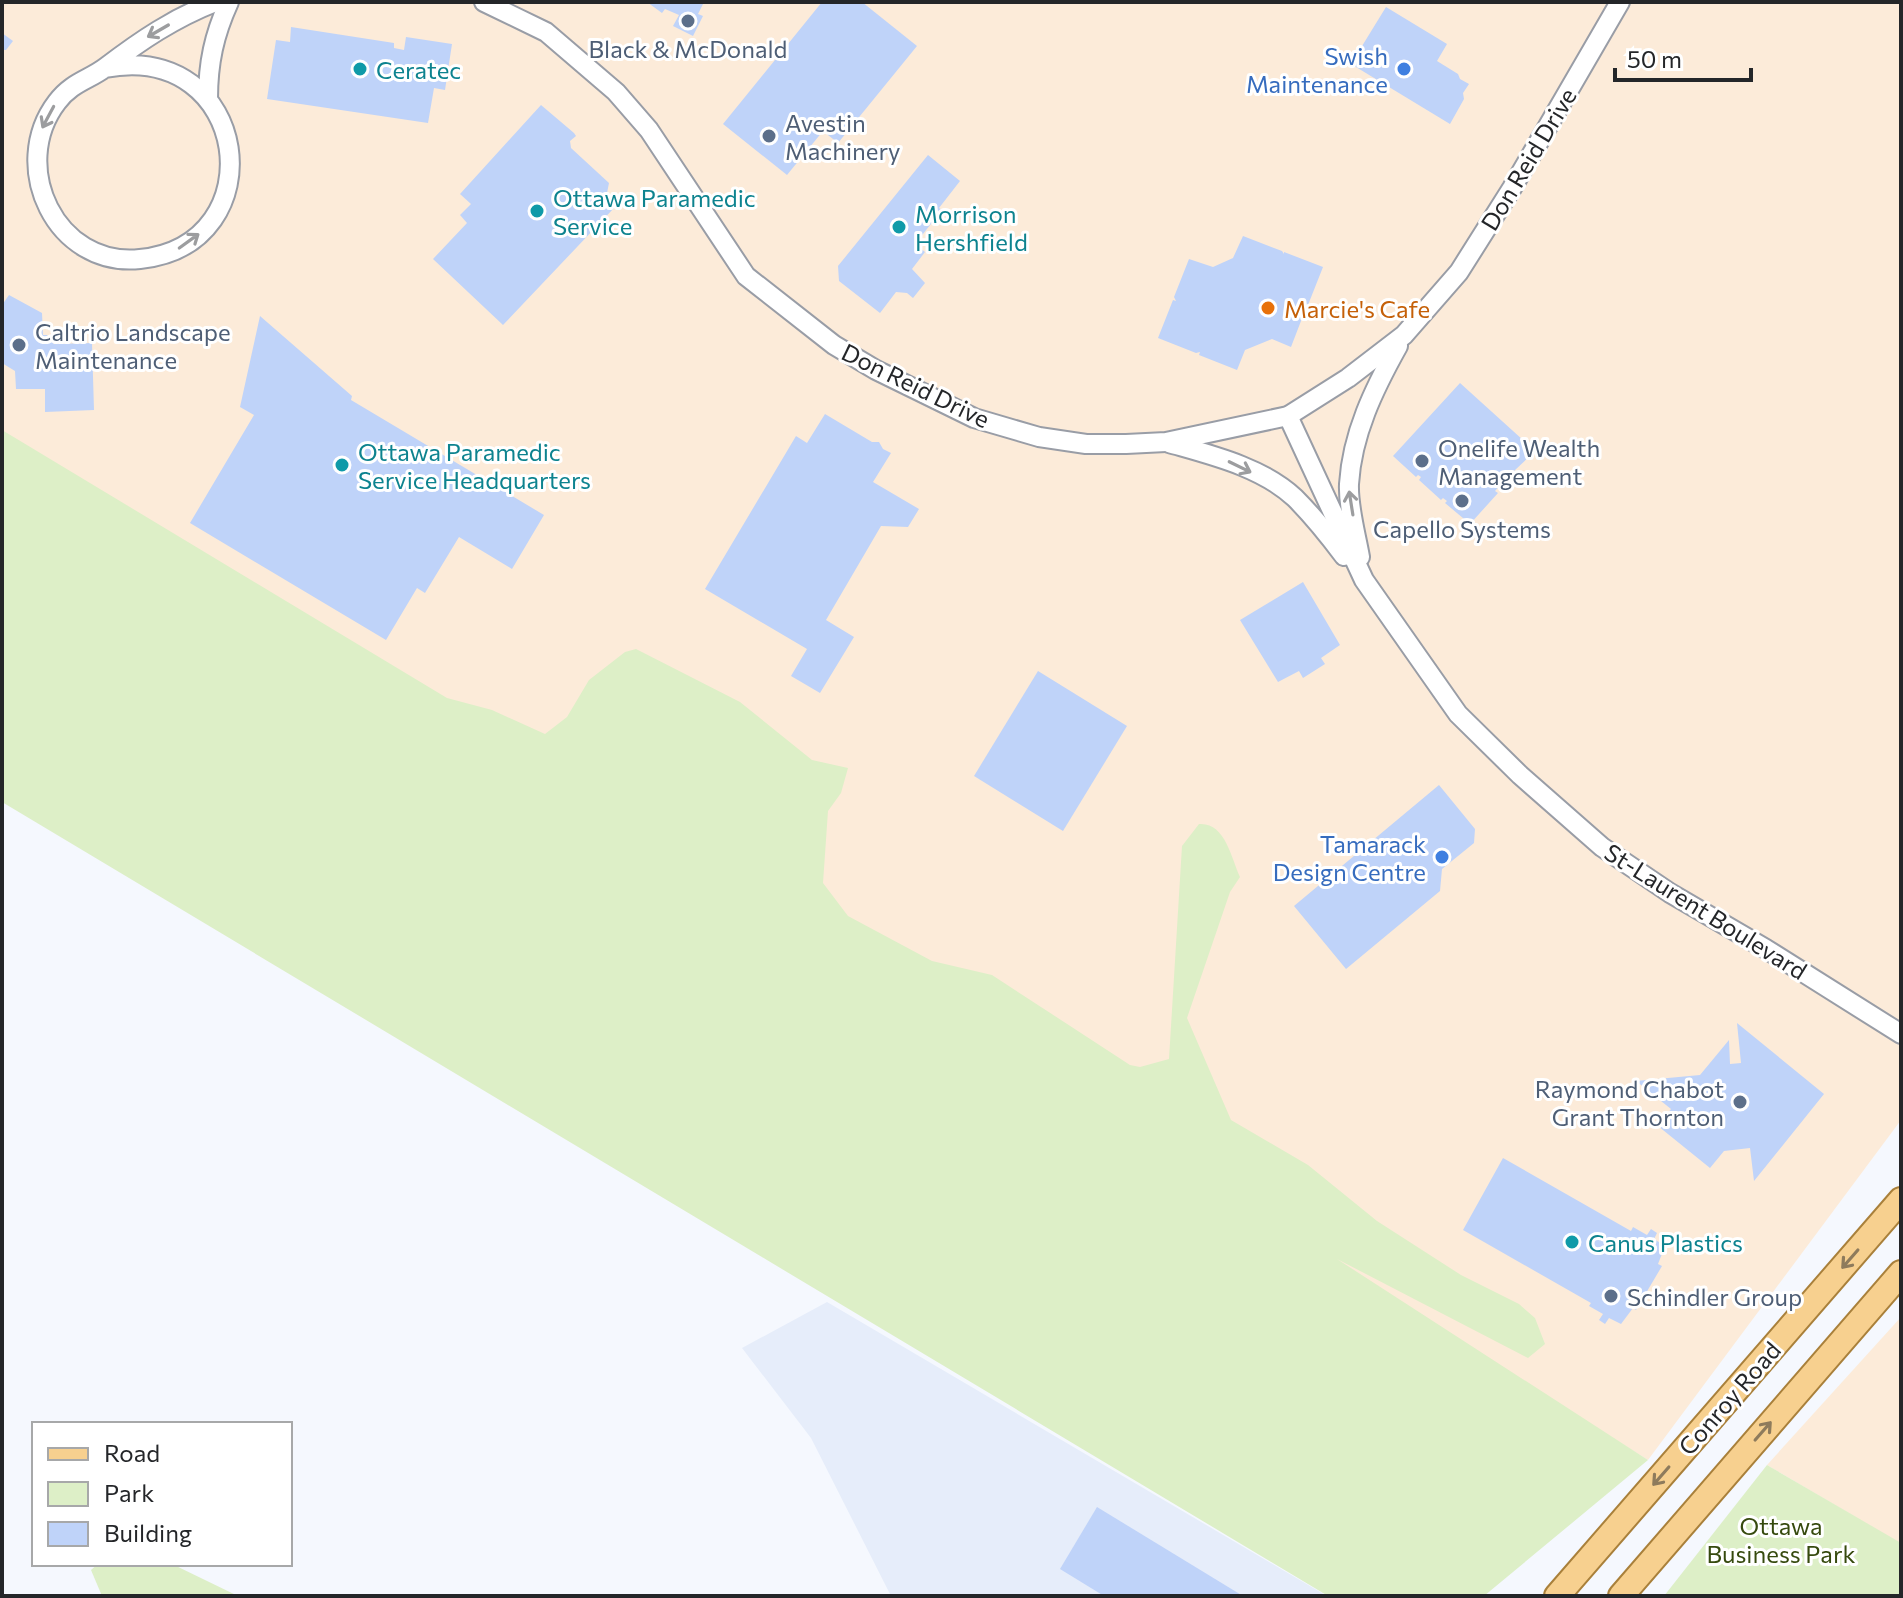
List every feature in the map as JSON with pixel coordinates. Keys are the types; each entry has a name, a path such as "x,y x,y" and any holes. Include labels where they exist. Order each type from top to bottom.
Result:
{"main road":[{"name":"Conroy Road","path":"1557,1596 1901,1200"},
{"name":"Conroy Road","path":"1621,1596 1901,1273"}],"street":[{"path":"105,68 148,36 215,2"},
{"path":"208,99 208,69 214,35 229,2"},
{"name":"Don Reid Drive","path":"484,2 546,32 616,92 649,130 746,276 834,345 876,370 974,418 1039,437 1086,444 1166,442 1288,416 1348,378 1404,335 1459,272 1544,135 1620,2"},
{"path":"124,65 156,67 184,78 208,99 221,118 229,140 231,173 223,204 205,229 181,248 157,258 132,260 107,256 83,246 62,229 47,208 38,183 36,154 43,125 57,100 79,81 105,68 124,65"},
{"path":"1364,580 1348,487 1354,445 1372,392 1404,335"},
{"name":"St-Laurent Boulevard","path":"1288,416 1364,580 1458,714 1520,775 1602,847 1670,893 1901,1034"},
{"path":"1166,442 1221,458 1268,480 1293,497 1364,580"}],"shaded area":[{"path":"2,2 1901,2 1901,1120 1648,1460 2,439"},
{"path":"827,1302 1327,1596 891,1596 811,1438 742,1348"},
{"path":"1901,1317 1901,1544 1767,1465"}],"green space":[{"path":"2,430 447,698 492,710 545,734 567,717 589,680 625,652 636,649 740,702 812,760 848,768 841,793 828,811 823,883 848,916 932,961 992,975 1130,1065 1140,1067 1169,1059 1182,846 1199,824 1215,829 1226,842 1240,877 1230,892 1187,1018 1231,1120 1308,1165 1377,1221 1461,1275 1519,1304 1535,1318 1545,1344 1528,1358 1337,1259 1648,1460 1484,1596 1328,1596 2,802"},
{"name":"Ottawa Business Park","path":"1767,1465 1901,1543 1901,1596 1664,1596"},
{"path":"96,1566 176,1566 238,1596 102,1596 91,1570"}],"building":[{"name":"Black & McDonald","path":"647,2 704,2 698,14 703,16 693,36 673,26 679,15 665,9 662,13"},
{"path":"822,2 862,2 917,46 838,143 823,131 787,175 723,124"},
{"name":"Swish Maintenance","path":"1386,7 1447,44 1437,61 1469,84 1450,124 1351,64"},
{"name":"Ceratec","path":"291,27 394,43 394,48 404,50 406,37 452,44 445,90 434,88 428,123 267,99 276,40 290,42"},
{"path":"2,33 13,41 6,50 2,50"},
{"name":"Ottawa Paramedic Service","path":"541,105 574,133 576,136 570,141 571,148 609,183 606,198 615,207 503,325 433,259 467,223 460,215 471,204 460,194"},
{"name":"Morrison Hershfield","path":"928,155 960,181 915,244 925,252 912,269 925,283 913,298 907,293 896,292 880,313 839,281 838,266"},
{"path":"1243,236 1323,267 1308,305 1305,304 1291,347 1272,339 1245,350 1237,370 1199,355 1200,352 1158,338 1173,300 1176,301 1174,297 1189,259 1213,267 1233,258"},
{"path":"9,295 42,313 43,335 47,335 54,344 92,343 94,410 45,412 45,389 16,389 15,371 2,363 2,305"},
{"name":"Ottawa Paramedic Service Headquarters","path":"260,316 352,396 351,400 544,515 512,569 459,537 425,593 417,588 386,640 190,523 254,415 240,407"},
{"path":"1460,383 1533,449 1533,453 1514,471 1517,473 1505,485 1502,483 1495,491 1498,493 1470,524 1419,480 1421,477 1416,477 1393,456"},
{"path":"825,414 872,442 879,442 883,449 891,453 873,482 919,509 908,527 881,526 826,620 854,637 820,693 791,676 807,649 705,589 796,436 807,443"},
{"path":"1303,582 1340,645 1321,658 1325,664 1303,678 1299,671 1278,682 1240,620"},
{"path":"1038,671 1127,726 1063,831 974,776"},
{"path":"1439,785 1475,829 1474,843 1442,869 1440,891 1346,969 1294,906"},
{"name":"Raymond Chabot Grant Thornton","path":"1737,1023 1824,1094 1754,1181 1750,1148 1724,1151 1710,1168 1658,1126 1671,1109 1636,1081 1700,1075 1729,1040 1730,1064 1741,1063"},
{"name":"Canus Plastics","path":"1503,1158 1631,1231 1633,1227 1647,1235 1651,1229 1657,1233 1654,1239 1665,1246 1658,1264 1662,1266 1636,1310 1633,1308 1621,1324 1609,1318 1605,1324 1599,1320 1603,1314 1589,1306 1591,1303 1463,1230"},
{"path":"1097,1507 1243,1596 1104,1596 1060,1569"}],"place":[{"name":"Black & McDonald","path":"688,21"},
{"name":"Ceratec","path":"360,69"},
{"name":"Swish Maintenance","path":"1404,69"},
{"name":"Avestin Machinery","path":"769,136"},
{"name":"Ottawa Paramedic Service","path":"537,211"},
{"name":"Morrison Hershfield","path":"899,227"},
{"name":"Marcie's Cafe","path":"1268,308"},
{"name":"Caltrio Landscape Maintenance","path":"19,345"},
{"name":"Onelife Wealth Management","path":"1422,461"},
{"name":"Ottawa Paramedic Service Headquarters","path":"342,465"},
{"name":"Capello Systems","path":"1462,501"},
{"name":"Tamarack Design Centre","path":"1442,857"},
{"name":"Raymond Chabot Grant Thornton","path":"1740,1102"},
{"name":"Canus Plastics","path":"1572,1242"},
{"name":"Schindler Group","path":"1611,1296"}]}
